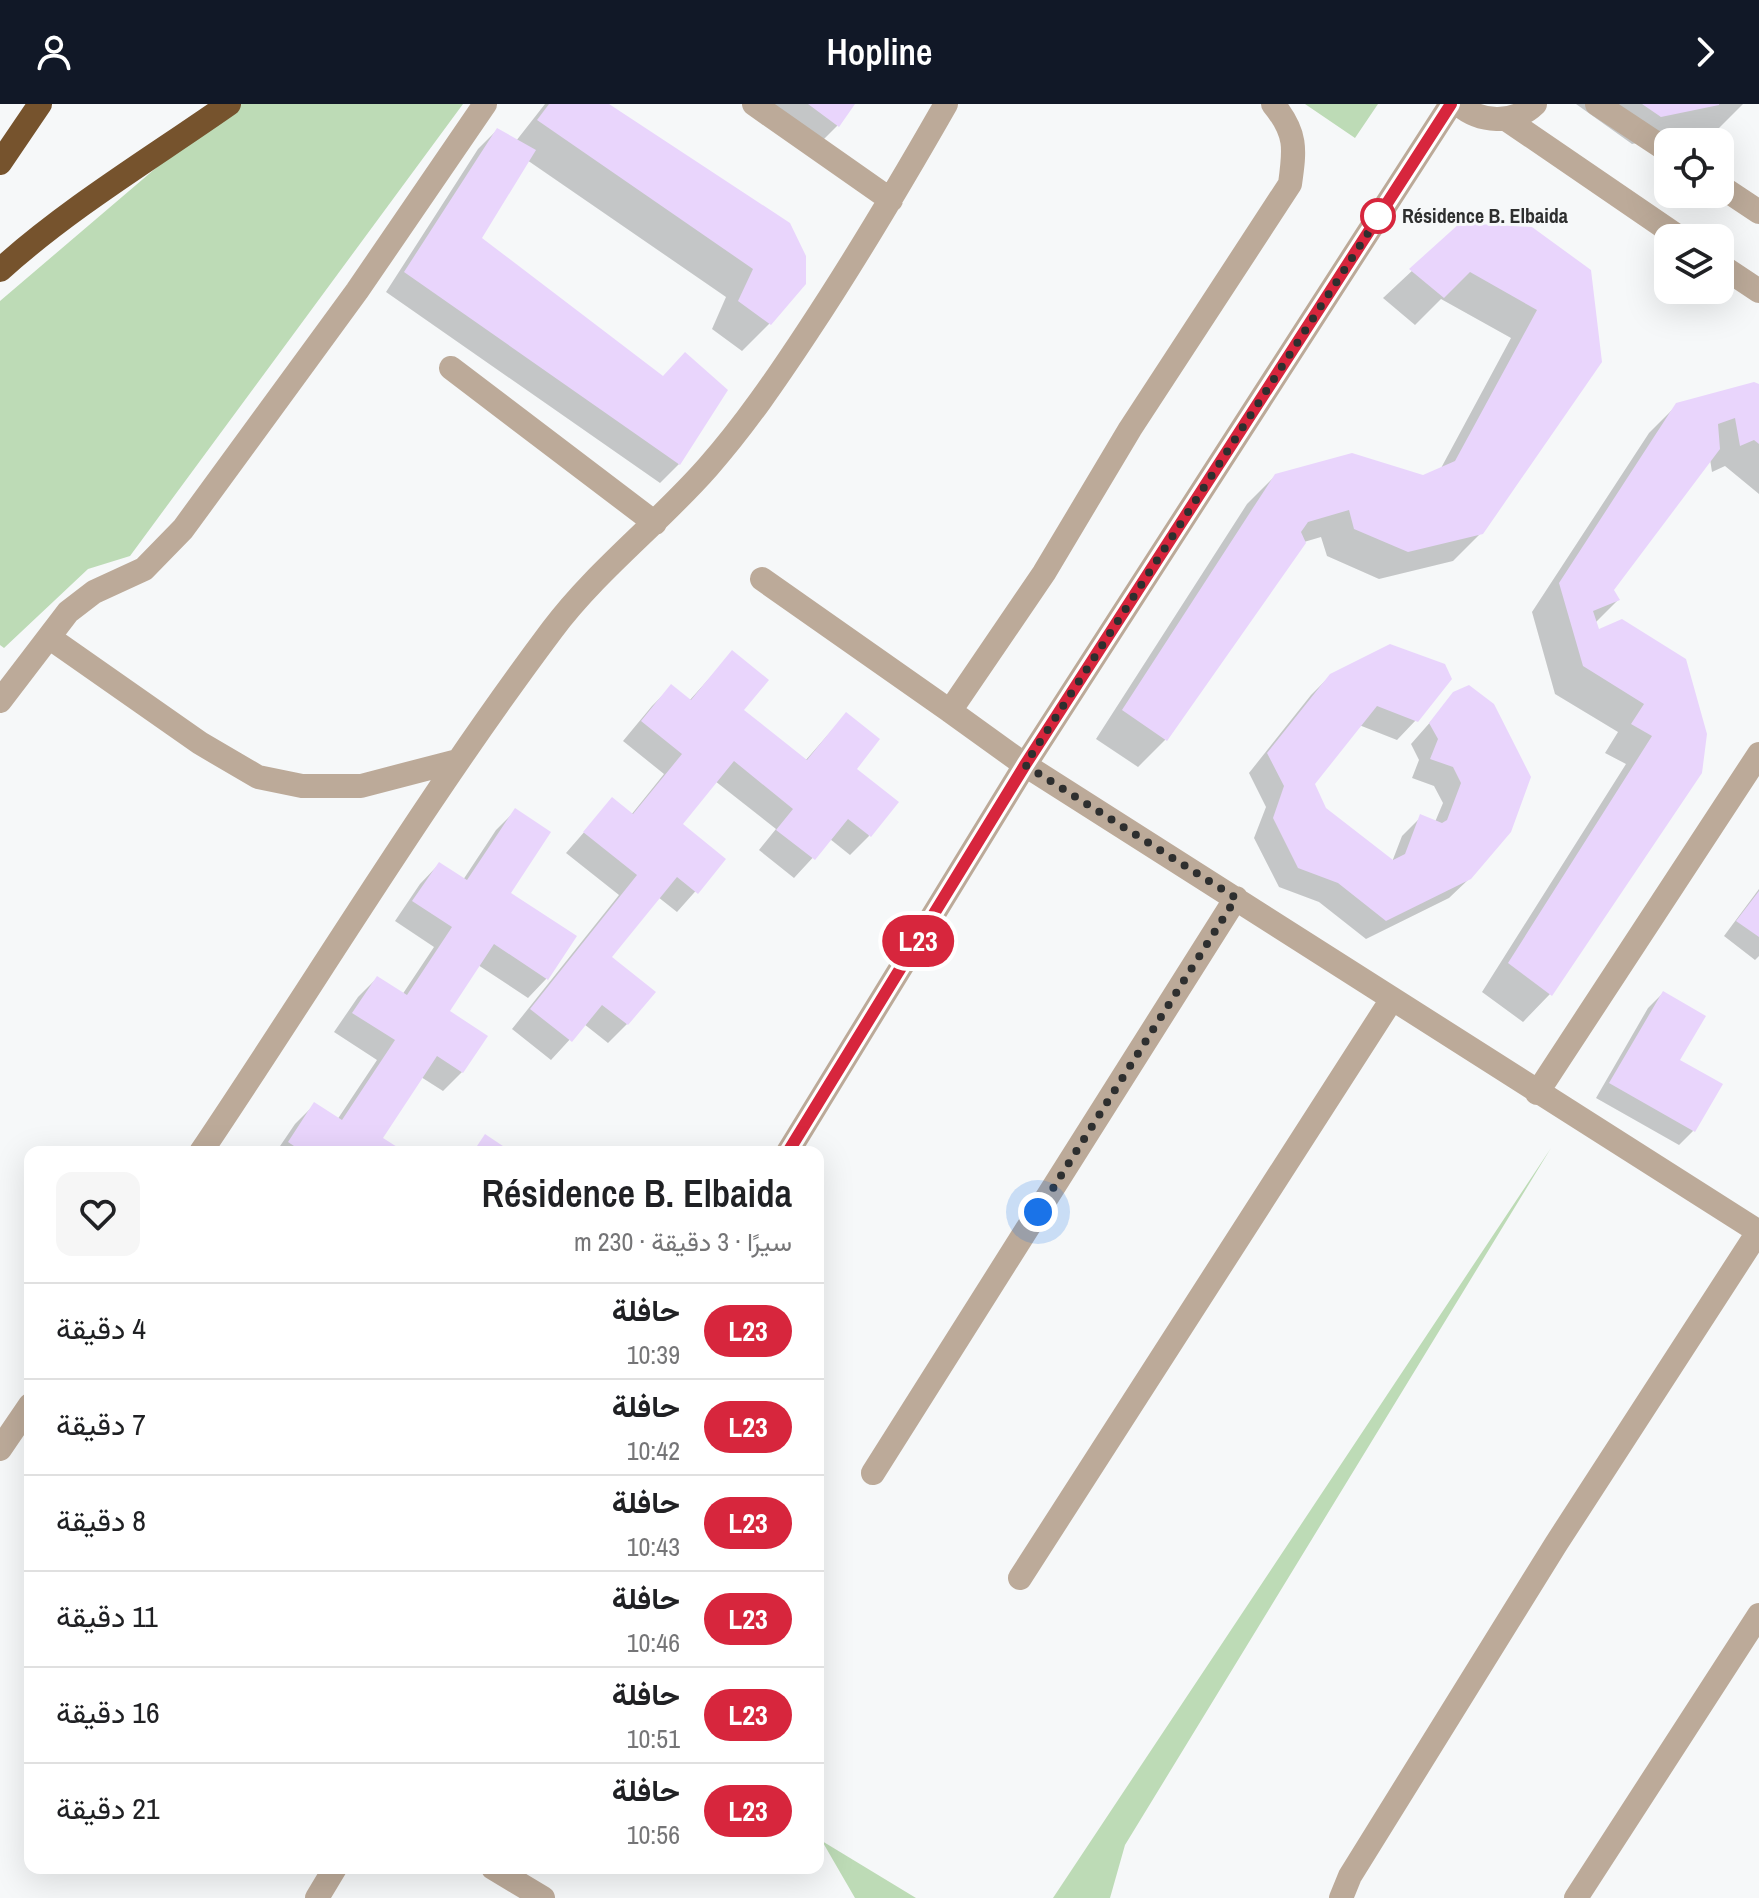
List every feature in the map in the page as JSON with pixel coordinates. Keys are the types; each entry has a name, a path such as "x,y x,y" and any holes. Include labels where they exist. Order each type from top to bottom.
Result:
{"highway":[{"path":"0,163 40,104"},
{"path":"0,270 25,247 104,189 229,104"}],"street":[{"path":"0,701 68,612 94,592 144,569 183,529 357,291 485,104"},
{"path":"754,104 891,200"},
{"path":"205,1146 457,761 579,597 710,466 764,395 823,309 946,104"},
{"path":"950,711 1044,573 1130,429 1290,184 1294,149 1292,135 1273,104"},
{"path":"792,1146 1025,765 1451,104"},
{"path":"1458,104 1486,119 1506,119 1528,111 1535,104"},
{"path":"1597,104 1654,142"},
{"path":"1506,119 1660,224"},
{"path":"1734,195 1759,212"},
{"path":"1734,274 1759,291"},
{"path":"451,368 655,523"},
{"path":"762,579 1025,765 1758,1232 1556,1544 1350,1876 1341,1898"},
{"path":"50,638 200,743 258,777 302,786 361,786 457,761"},
{"path":"1537,1093 1759,754"},
{"path":"873,1473 1236,898"},
{"path":"1020,1578 1392,999"},
{"path":"0,1449 24,1414"},
{"path":"1576,1898 1759,1615"},
{"path":"317,1898 331,1874"},
{"path":"504,1882 543,1898"}],"green space":[{"path":"231,104 463,104 130,556 88,569 4,648 0,645 0,301"},
{"path":"1305,104 1378,104 1355,138"},
{"path":"1551,1148 1125,1845 1110,1898 1053,1898"},
{"path":"824,1842 916,1898 855,1898 824,1844"}],"building":[{"path":"549,104 609,104 790,223 806,256 806,284 771,325 738,301 753,269 537,120"},
{"path":"808,104 855,104 839,127"},
{"path":"1642,104 1719,104 1719,105 1661,117"},
{"path":"497,128 536,150 482,238 663,376 685,352 728,390 680,465 404,272"},
{"path":"1460,223 1532,227 1591,270 1602,362 1483,534 1408,552 1354,529 1349,510 1308,522 1301,532 1306,543 1167,741 1122,710 1275,474 1352,453 1423,475 1455,461 1537,310 1470,272 1444,298 1409,269"},
{"path":"1754,382 1759,384 1759,444 1754,440 1740,446 1735,418 1718,424 1720,449 1614,590 1620,600 1593,611 1599,629 1622,619 1686,659 1707,734 1702,773 1552,996 1508,963 1652,736 1631,724 1644,704 1583,666 1559,583 1676,403"},
{"path":"1390,644 1445,664 1452,679 1418,722 1377,706 1315,784 1326,808 1393,860 1405,854 1420,814 1442,823 1447,820 1461,783 1453,767 1430,759 1438,739 1429,723 1453,692 1469,685 1494,704 1531,777 1511,832 1471,879 1386,921 1338,883 1298,868 1273,818 1284,786 1267,753 1330,674"},
{"path":"732,650 769,680 744,710 807,760 846,712 880,739 857,769 899,802 871,837 848,819 815,860 776,830 793,809 734,761 683,824 726,859 698,894 677,877 612,957 656,992 628,1025 602,1005 572,1042 530,1009 637,875 583,832 612,797 633,814 682,754 641,721 671,684 691,700"},
{"path":"515,808 551,832 511,893 577,936 548,980 494,944 450,1011 488,1036 463,1073 437,1056 383,1138 396,1146 294,1146 288,1142 314,1102 342,1120 395,1040 352,1013 377,976 407,995 452,927 412,901 439,862 467,880"},
{"path":"1759,891 1759,937 1736,921"},
{"path":"1663,991 1706,1016 1680,1060 1723,1084 1695,1132 1609,1083"},
{"path":"485,1134 503,1146 477,1146"}],"bus line":[{"name":"L23","path":"792,1146 1025,765 1451,104"}],"place":[{"name":"Résidence B. Elbaida","path":"1378,216"}],"route":[{"path":"1038,1212 1236,898 1025,765 1381,213 1378,216"}]}
